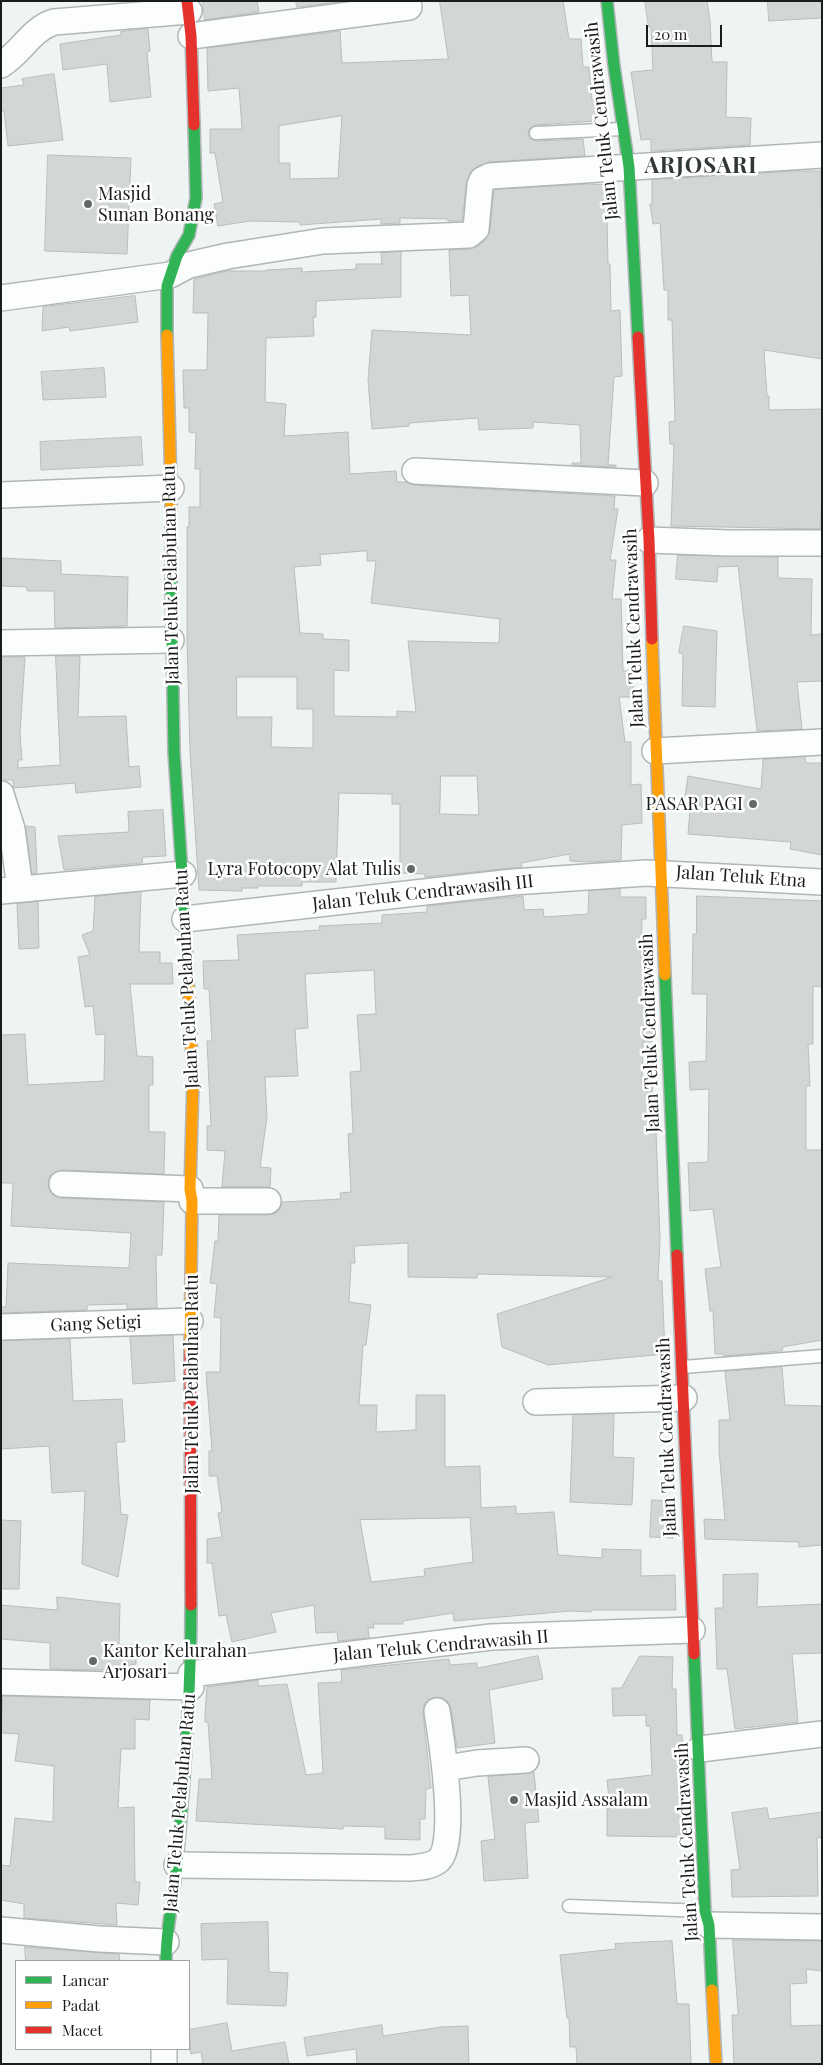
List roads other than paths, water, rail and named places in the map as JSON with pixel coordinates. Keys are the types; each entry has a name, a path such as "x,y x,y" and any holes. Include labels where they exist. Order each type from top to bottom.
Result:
{"street":[{"name":"Jalan Teluk Cendrawasih","path":"607,1 622,129 629,167 646,483 655,750 683,1367 692,1630 716,2064"},
{"name":"Jalan Teluk Pelabuhan Ratu","path":"166,1951 177,1865 191,1680 192,1497 190,1321 193,1082 183,874 174,752 171,640 171,488 167,353 167,286 170,275 189,235 196,198 191,36 188,6"},
{"path":"1,65 9,60 45,25 54,22 188,6"},
{"path":"191,36 409,7"},
{"path":"1,298 170,275 189,265 228,256 322,241 469,236 476,229 480,184 487,178 822,155"},
{"path":"416,472 646,483"},
{"path":"1,494 171,488"},
{"path":"649,540 729,543 822,543"},
{"path":"1,643 171,640"},
{"path":"655,750 822,742"},
{"path":"1,794 12,829 10,890 183,874"},
{"name":"Jalan Teluk Etna","path":"661,872 822,882"},
{"name":"Jalan Teluk Cendrawasih III","path":"185,919 514,882 661,872"},
{"path":"62,1184 268,1201"},
{"name":"Gang Setigi","path":"1,1327 190,1321"},
{"path":"536,1402 684,1398"},
{"name":"Jalan Teluk Cendrawasih II","path":"1,1682 191,1680 492,1638 692,1630"},
{"path":"177,1865 410,1868 429,1866 441,1857 445,1842 446,1768 437,1711"},
{"path":"700,1749 822,1734"},
{"path":"446,1768 476,1763 526,1760"},
{"path":"707,1918 822,1926"},
{"path":"1,1930 99,1938 166,1951"},
{"path":"164,2050 164,2064"}],"lane":[{"path":"536,133 622,129"},
{"path":"683,1367 822,1356"},
{"path":"570,1906 707,1918"}],"place":[{"name":"Masjid Sunan Bonang","path":"88,204"},
{"name":"PASAR PAGI","path":"753,804"},
{"name":"Lyra Fotocopy Alat Tulis","path":"411,869"},
{"name":"Kantor Kelurahan Arjosari","path":"93,1661"},
{"name":"Masjid Assalam","path":"514,1800"}],"district":[{"name":"ARJOSARI","path":"701,166"}]}
